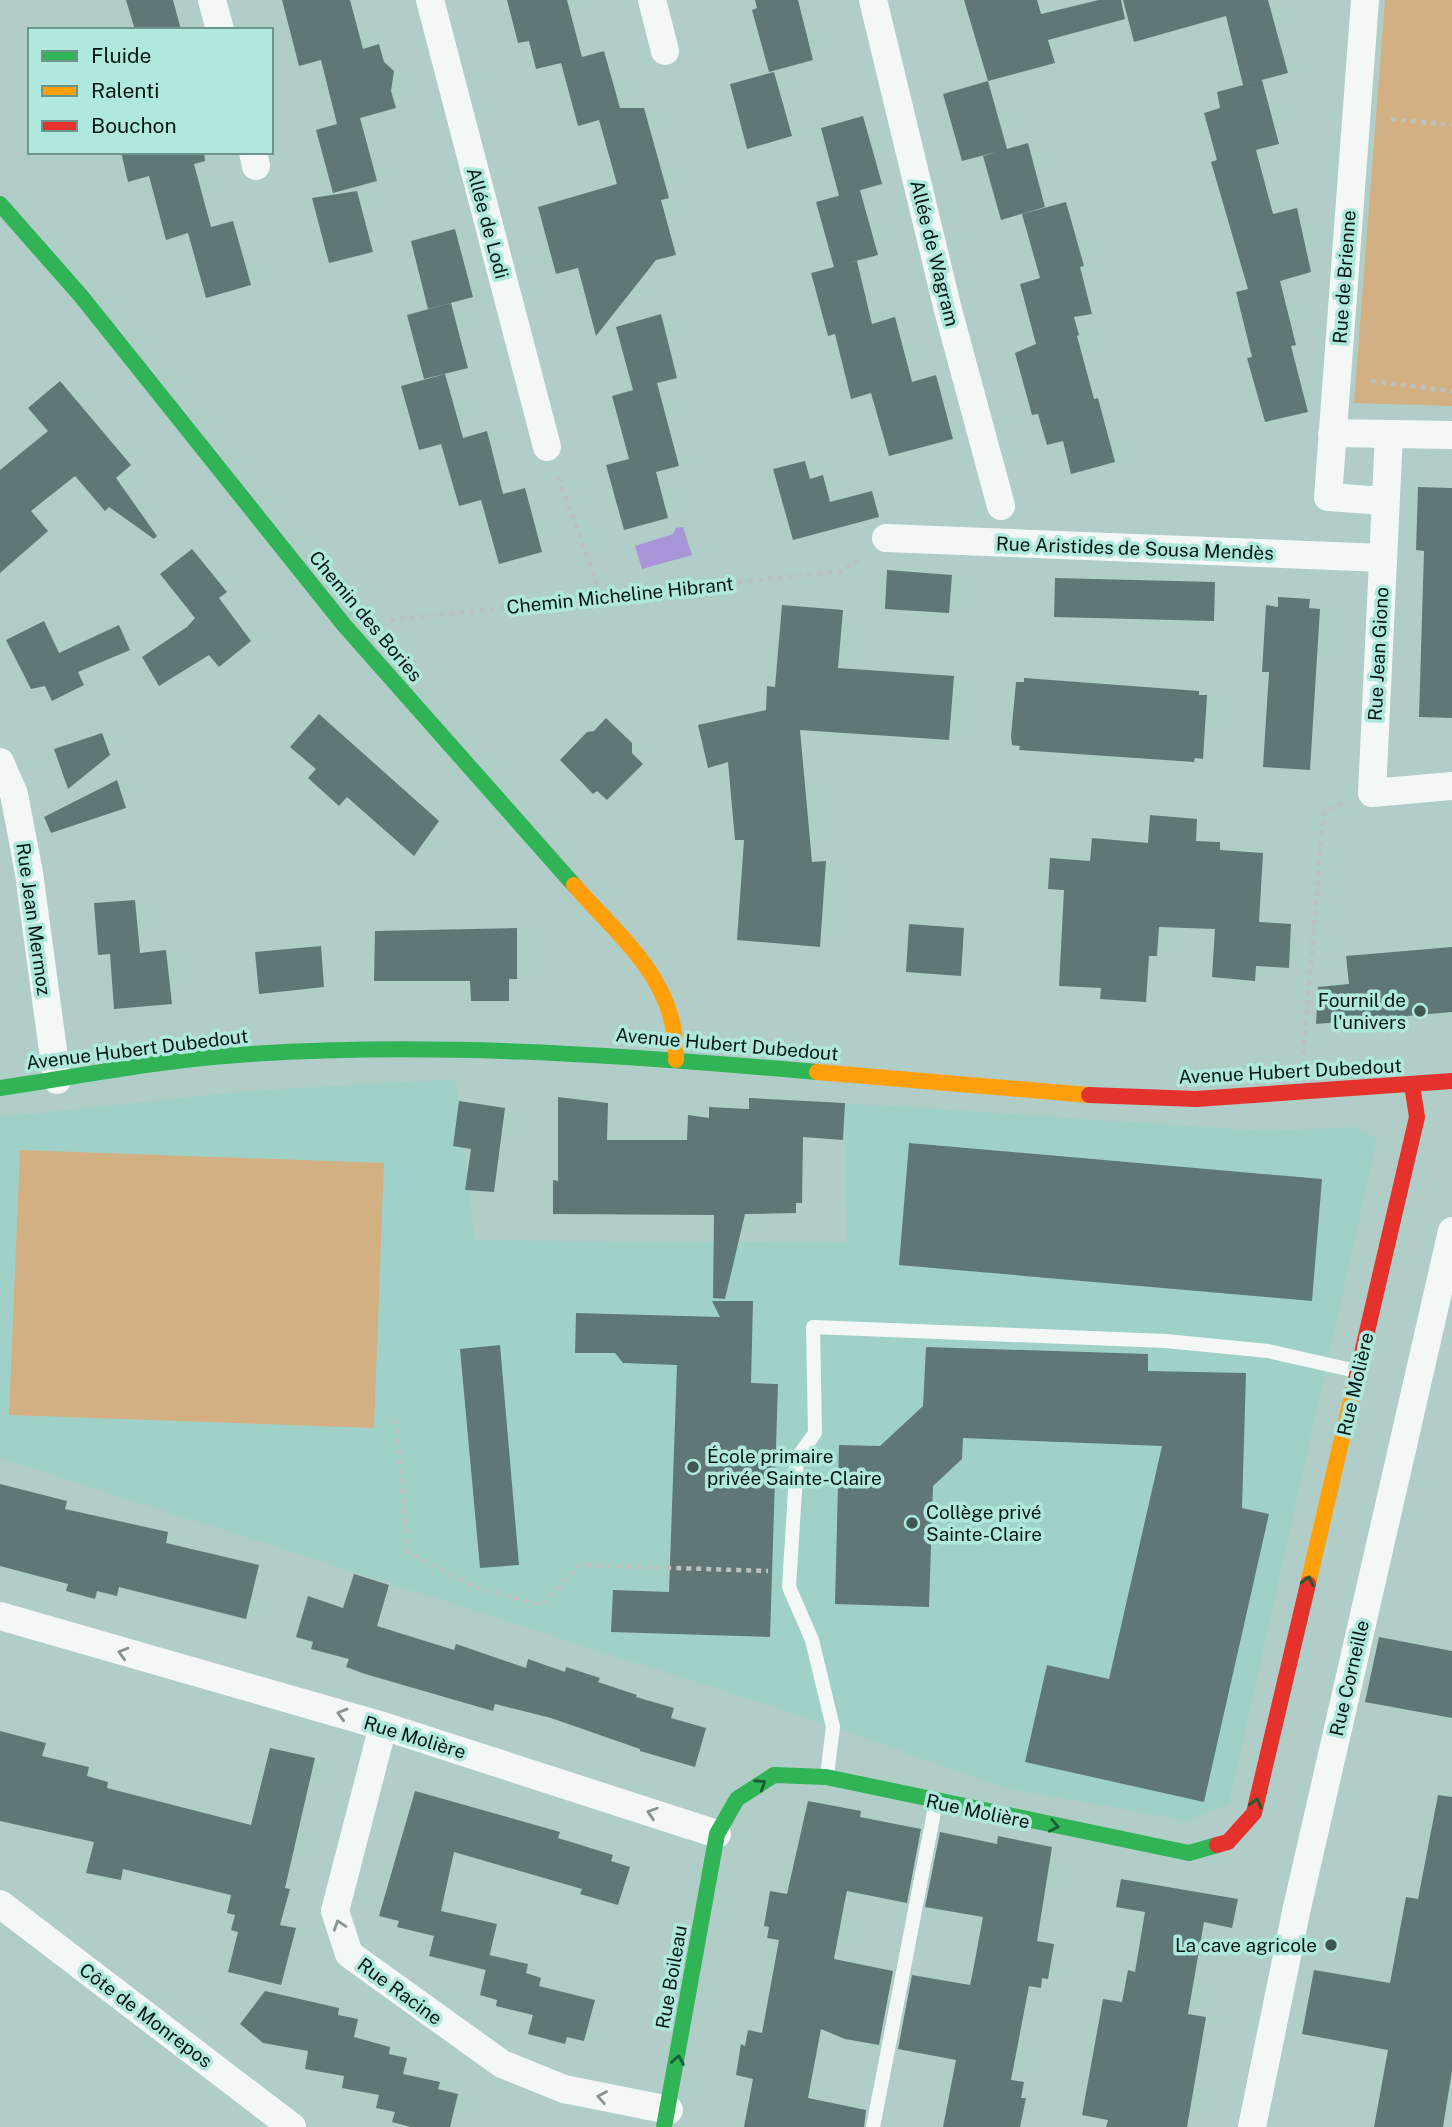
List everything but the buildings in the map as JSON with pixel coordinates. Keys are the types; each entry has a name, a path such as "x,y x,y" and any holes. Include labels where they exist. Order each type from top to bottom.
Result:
{"street":[{"path":"212,0 219,28"},
{"name":"Allée de Lodi","path":"430,0 547,447"},
{"path":"652,0 665,51"},
{"name":"Allée de Wagram","path":"873,0 948,310 1001,506"},
{"name":"Rue de Brienne","path":"1365,0 1328,497 1385,501"},
{"name":"Chemin des Bories","path":"0,204 80,296 344,625 649,970 668,998 675,1018 678,1028 676,1060"},
{"path":"1332,433 1452,435"},
{"name":"Rue Jean Giono","path":"1371,793 1389,434"},
{"name":"Rue Aristides de Sousa Mendès","path":"886,538 1383,558"},
{"name":"Rue Jean Mermoz","path":"0,762 15,794 29,873 57,1080"},
{"path":"1371,793 1452,786"},
{"name":"Avenue Hubert Dubedout","path":"0,1088 224,1056 383,1049 676,1060 1119,1098 1196,1099 1452,1081"},
{"name":"Rue Molière","path":"0,1616 383,1726 717,1834 737,1799 774,1775 826,1777 1189,1853 1228,1842 1254,1813 1417,1117 1412,1085"},
{"name":"Rue Corneille","path":"1252,2127 1299,1898 1452,1231"},
{"name":"Rue Racine","path":"383,1726 335,1911 349,1954 502,2064 564,2089 667,2118"},
{"name":"Rue Boileau","path":"667,2118 717,1834"},
{"name":"Côte de Monrepos","path":"0,1903 292,2127"}],"lane":[{"path":"826,1777 833,1727 812,1640 789,1587 797,1458 816,1433 813,1327 1166,1341 1268,1351 1358,1372"},
{"path":"873,2127 936,1802"}],"path":[{"path":"1391,119 1452,125"},
{"path":"1371,381 1452,391"},
{"path":"547,447 603,597"},
{"name":"Chemin Micheline Hibrant","path":"344,625 842,571 886,538"},
{"path":"1300,1093 1324,811 1371,793"},
{"path":"396,1419 408,1552 477,1588 542,1605 580,1565 789,1572"}],"shaded area":[{"path":"1385,0 1452,0 1452,406 1354,403"},
{"path":"683,527 692,555 642,569 635,546 673,534 676,528"},
{"path":"456,1079 475,1240 847,1243 845,1103 1264,1131 1352,1127 1377,1139 1229,1804 1188,1821 1002,1787 820,1722 0,1458 0,1117 249,1091"},
{"path":"20,1150 384,1163 374,1428 9,1415"}],"traffic: fast":[{"path":"0,204 81,296 344,625 574,885"},
{"path":"0,1088 225,1056 372,1049 596,1055 817,1072"},
{"path":"664,2127 717,1834 737,1799 774,1775 826,1777 1189,1853 1217,1845"}],"traffic: slow":[{"path":"574,885 628,944 658,985 668,1007 674,1032 676,1060"},
{"path":"817,1072 1089,1095"},
{"path":"1308,1584 1356,1379"}],"traffic: jam":[{"path":"1089,1095 1196,1099 1452,1081"},
{"path":"1356,1379 1417,1117 1412,1085"},
{"path":"1217,1845 1228,1842 1254,1813 1308,1584"}],"place":[{"name":"Fournil de l'univers","path":"1420,1011"},
{"name":"École primaire privée Sainte-Claire","path":"693,1467"},
{"name":"Collège privé Sainte-Claire","path":"912,1523"},
{"name":"La cave agricole","path":"1331,1945"}]}
